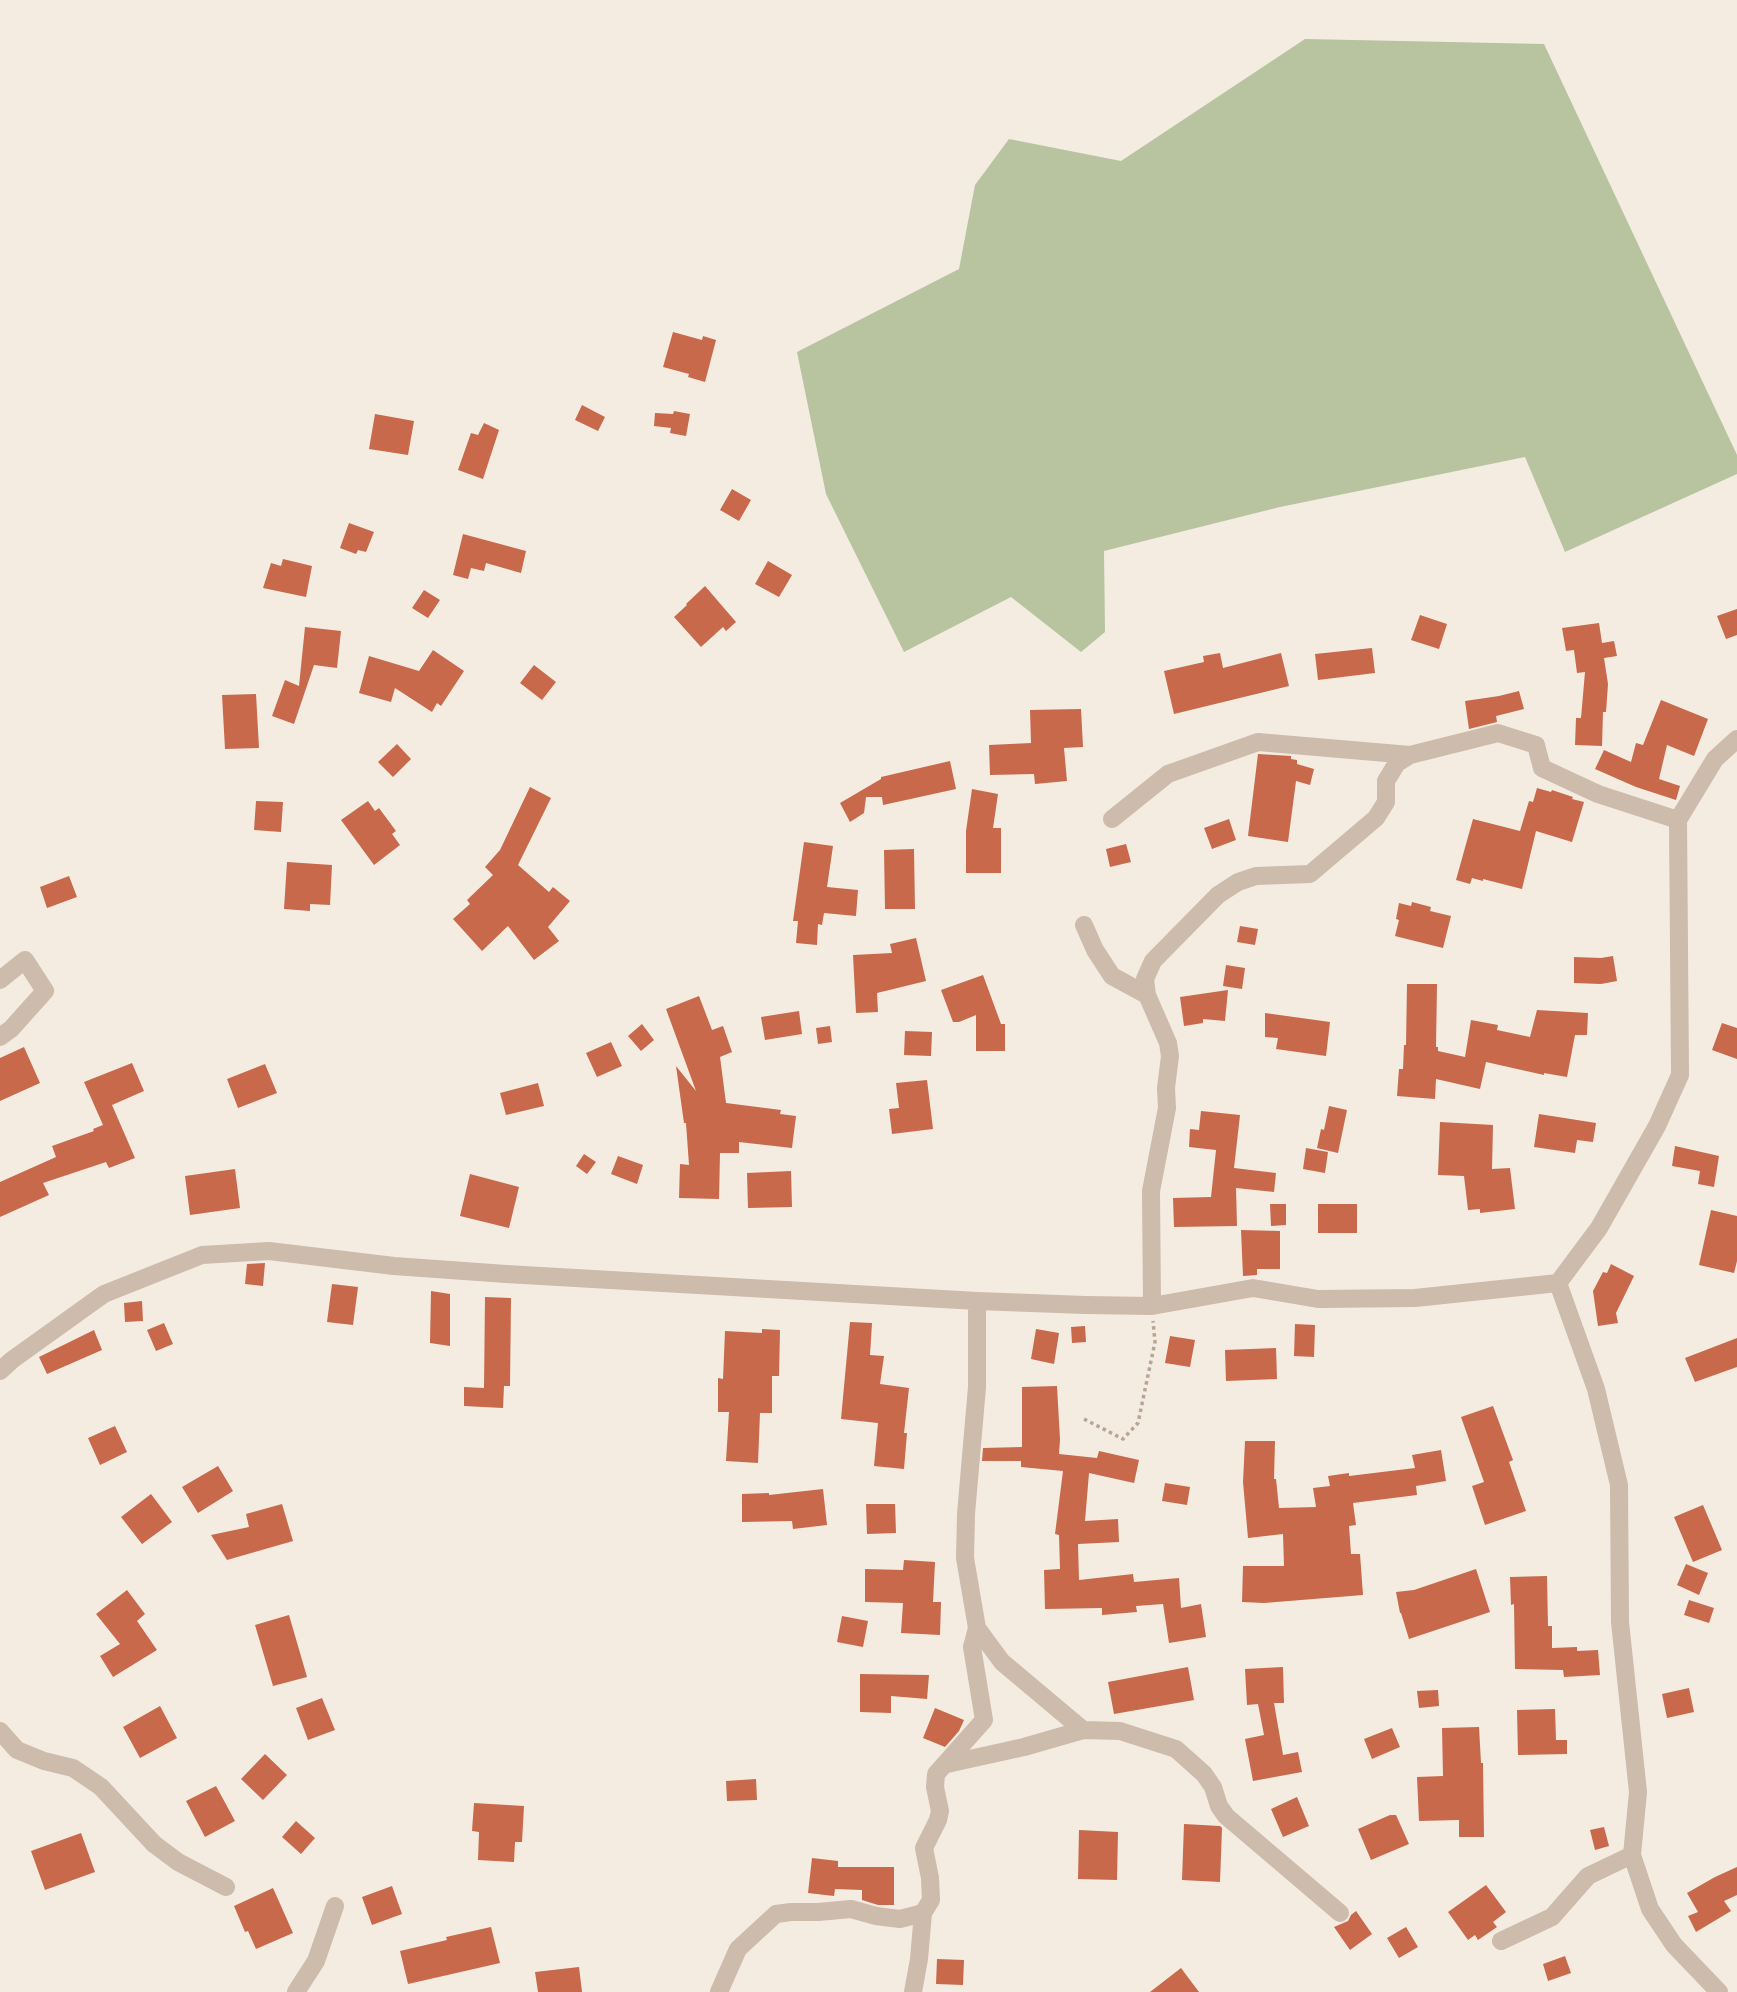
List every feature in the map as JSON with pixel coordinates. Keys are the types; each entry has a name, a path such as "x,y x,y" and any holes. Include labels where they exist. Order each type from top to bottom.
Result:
{"street":[{"path":"1152,1306 1150,1191 1167,1108 1166,1088 1170,1056 1168,1043 1147,995 1145,979 1153,961 1218,895 1238,882 1256,876 1310,874 1376,818 1386,802 1386,781 1397,763 1410,755 1498,733 1536,745 1542,768 1598,794 1678,820"},
{"path":"0,1371 104,1294 202,1255 269,1251 394,1266 506,1274 977,1301 1152,1306 1253,1288 1318,1299 1415,1298 1559,1283 1599,1228 1657,1126 1680,1075 1678,820 1714,759 1737,739"},
{"path":"1112,819 1168,774 1258,742 1410,755"},
{"path":"1084,925 1095,950 1112,976 1147,995"},
{"path":"0,980 25,960 45,991 11,1029 0,1037"},
{"path":"1559,1283 1596,1389 1619,1485 1620,1622 1638,1792 1632,1855 1650,1909 1674,1945 1719,1992"},
{"path":"913,1992 923,1913 931,1900 924,1849 940,1811 934,1787 936,1774 984,1720 972,1647 977,1628 965,1558 977,1387 977,1301"},
{"path":"977,1628 1002,1662 1083,1730"},
{"path":"947,1764 1024,1747 1083,1730 1120,1731 1175,1749 1204,1774 1226,1816 1340,1913"},
{"path":"0,1731 17,1750 44,1761 73,1768 101,1787 154,1844 178,1862 226,1887"},
{"path":"1501,1941 1552,1917 1588,1876 1632,1855"},
{"path":"296,1992 316,1961 335,1906"},
{"path":"719,1992 738,1949 776,1914 851,1909 900,1919 923,1913"}],"path":[{"path":"1084,1419 1123,1439 1138,1423 1154,1342 1152,1306"}],"green space":[{"path":"1305,39 1544,44 1737,455 1737,474 1565,552 1525,457 1280,507 1104,551 1105,632 1081,652 1011,597 904,652 826,494 797,352 959,269 975,185 1009,139 1121,161"}],"building":[{"path":"673,332 702,340 703,336 716,340 705,382 688,377 689,374 663,367"},
{"path":"582,405 605,417 598,431 575,420"},
{"path":"674,411 690,414 686,436 670,433 671,428 654,426 655,413 673,414"},
{"path":"375,414 414,421 408,455 369,449"},
{"path":"484,423 499,430 483,479 458,470 471,433 478,435"},
{"path":"732,489 751,500 739,521 720,510"},
{"path":"349,523 374,532 366,552 358,550 356,554 340,548"},
{"path":"463,534 526,551 521,573 486,563 484,571 471,568 468,579 453,575"},
{"path":"283,559 312,566 306,597 263,588 271,563 281,566"},
{"path":"768,561 792,575 779,597 755,584"},
{"path":"705,586 736,622 726,631 723,627 701,647 674,617"},
{"path":"424,590 440,600 428,618 412,608"},
{"path":"1737,609 1737,635 1726,639 1717,616"},
{"path":"1420,615 1447,624 1439,649 1411,640"},
{"path":"1599,623 1602,643 1614,641 1617,656 1604,658 1608,684 1606,712 1603,712 1602,746 1575,745 1576,718 1581,718 1585,672 1577,673 1574,650 1566,651 1562,628"},
{"path":"305,627 341,631 337,668 314,665 294,724 272,716 285,680 299,686"},
{"path":"1372,648 1375,673 1318,680 1315,654"},
{"path":"433,650 464,671 441,706 437,703 432,712 395,688 391,702 359,693 369,656 419,671"},
{"path":"1220,653 1223,668 1281,653 1289,686 1174,714 1164,671 1204,662 1203,656"},
{"path":"534,665 556,682 542,700 520,683"},
{"path":"1519,691 1524,709 1496,716 1497,722 1469,729 1465,701"},
{"path":"256,694 259,748 225,749 222,695"},
{"path":"1661,700 1708,719 1694,756 1667,745 1659,779 1680,786 1676,800 1636,787 1595,769 1604,750 1631,762 1636,743 1643,745"},
{"path":"1081,709 1083,747 1064,748 1067,781 1035,784 1034,774 990,775 989,745 1031,743 1030,710"},
{"path":"397,744 411,759 393,777 378,762"},
{"path":"1258,754 1291,756 1291,759 1297,760 1297,764 1314,769 1310,785 1296,781 1288,842 1248,836"},
{"path":"950,761 956,789 883,805 882,797 866,797 864,813 850,822 840,803 881,777"},
{"path":"530,787 551,798 518,865 549,892 553,887 570,901 548,927 559,941 534,960 508,926 482,951 453,919 470,904 467,900 493,875 485,867 500,850"},
{"path":"1537,788 1551,792 1552,790 1584,802 1572,842 1536,831 1522,889 1483,879 1472,878 1470,884 1456,880 1473,819 1520,831 1529,801 1533,802"},
{"path":"972,789 998,794 993,828 1001,828 1001,873 966,873 966,831"},
{"path":"256,801 283,802 281,832 254,830"},
{"path":"368,801 375,811 379,808 396,831 392,834 400,845 374,865 341,820"},
{"path":"1229,819 1236,840 1212,849 1204,828"},
{"path":"804,842 833,846 827,887 858,890 856,916 824,913 822,925 818,924 817,945 796,943 798,921 793,921"},
{"path":"1126,844 1131,862 1110,867 1106,849"},
{"path":"914,849 915,909 885,909 884,850"},
{"path":"287,862 332,865 330,905 310,904 310,911 284,909"},
{"path":"69,876 77,897 47,908 40,887"},
{"path":"1412,902 1431,907 1430,911 1451,916 1443,948 1395,936 1399,903 1411,906"},
{"path":"1240,926 1258,929 1255,945 1237,942"},
{"path":"916,938 926,981 877,993 878,1012 856,1013 853,955 892,953 890,944"},
{"path":"1613,956 1617,981 1601,984 1574,983 1574,957"},
{"path":"1226,965 1245,968 1242,989 1223,986"},
{"path":"983,975 1001,1024 1005,1024 1005,1051 976,1051 976,1015 953,1022 941,990"},
{"path":"1407,984 1437,984 1438,1051 1465,1057 1471,1020 1498,1025 1497,1030 1530,1037 1537,1010 1588,1013 1587,1035 1575,1035 1567,1077 1544,1075 1486,1062 1480,1089 1436,1079 1435,1099 1397,1096 1399,1069 1403,1069 1406,1045"},
{"path":"1228,990 1225,1021 1203,1019 1203,1023 1184,1026 1180,997"},
{"path":"699,996 712,1030 723,1026 732,1052 720,1057 726,1103 781,1110 780,1114 796,1116 792,1148 739,1142 739,1153 720,1153 719,1199 679,1198 680,1164 689,1165 686,1123 676,1066 696,1091 666,1009"},
{"path":"799,1011 802,1034 765,1040 761,1017"},
{"path":"1265,1013 1330,1022 1326,1056 1276,1049 1278,1038 1265,1037"},
{"path":"1722,1023 1737,1028 1737,1059 1712,1050"},
{"path":"642,1024 654,1040 641,1051 628,1036"},
{"path":"830,1026 832,1042 818,1044 816,1028"},
{"path":"905,1031 932,1032 931,1056 904,1055"},
{"path":"611,1042 622,1066 597,1077 586,1053"},
{"path":"24,1047 40,1083 0,1101 0,1058"},
{"path":"132,1063 144,1091 112,1105 135,1158 109,1168 106,1162 43,1183 49,1195 0,1217 0,1182 56,1157 52,1146 94,1131 93,1129 103,1125 84,1082"},
{"path":"265,1064 277,1093 238,1108 227,1079"},
{"path":"927,1080 933,1129 892,1134 889,1109 899,1108 896,1083"},
{"path":"538,1083 544,1106 506,1115 500,1093"},
{"path":"1329,1106 1347,1110 1338,1153 1317,1148"},
{"path":"1201,1111 1240,1115 1234,1168 1276,1173 1274,1192 1236,1188 1237,1226 1174,1227 1173,1198 1211,1197 1216,1150 1189,1147 1190,1129 1199,1130"},
{"path":"1539,1114 1596,1123 1593,1142 1577,1140 1575,1153 1534,1147"},
{"path":"1440,1122 1493,1125 1492,1169 1510,1168 1515,1209 1480,1213 1480,1209 1468,1210 1464,1176 1438,1175"},
{"path":"1675,1146 1719,1156 1714,1187 1698,1184 1700,1171 1672,1166"},
{"path":"1306,1148 1328,1152 1325,1173 1303,1169"},
{"path":"584,1154 596,1162 587,1174 576,1166"},
{"path":"618,1156 643,1165 637,1184 611,1174"},
{"path":"235,1169 240,1208 190,1215 185,1176"},
{"path":"791,1171 792,1207 748,1208 747,1173"},
{"path":"470,1174 519,1187 509,1228 460,1216"},
{"path":"1270,1204 1286,1204 1286,1225 1271,1226"},
{"path":"1318,1204 1357,1204 1357,1233 1318,1233"},
{"path":"1711,1210 1737,1216 1737,1261 1734,1273 1699,1265"},
{"path":"1241,1230 1280,1231 1280,1269 1257,1269 1257,1275 1243,1276"},
{"path":"265,1263 263,1286 245,1284 247,1264"},
{"path":"1611,1264 1634,1276 1616,1313 1618,1323 1598,1326 1593,1291 1603,1272 1607,1273"},
{"path":"332,1284 358,1287 353,1325 327,1322"},
{"path":"431,1291 450,1294 450,1346 430,1343"},
{"path":"485,1297 511,1298 510,1386 504,1386 503,1408 464,1406 464,1387 484,1388"},
{"path":"142,1301 143,1321 125,1322 124,1303"},
{"path":"850,1322 872,1323 870,1355 884,1356 880,1384 909,1388 904,1433 907,1433 904,1469 874,1466 878,1423 841,1419"},
{"path":"164,1323 173,1344 156,1351 147,1330"},
{"path":"1295,1324 1315,1325 1314,1357 1294,1356"},
{"path":"1085,1326 1086,1342 1072,1343 1071,1327"},
{"path":"762,1329 780,1330 779,1376 772,1376 772,1413 760,1413 758,1463 726,1461 729,1412 718,1412 718,1378 723,1379 725,1331 762,1333"},
{"path":"1036,1329 1059,1333 1054,1364 1031,1359"},
{"path":"94,1330 102,1350 47,1374 39,1357"},
{"path":"1170,1336 1195,1340 1190,1367 1165,1363"},
{"path":"1737,1338 1737,1367 1695,1382 1685,1358"},
{"path":"1276,1348 1277,1379 1226,1381 1225,1350"},
{"path":"1057,1386 1059,1454 1097,1458 1099,1451 1139,1460 1134,1483 1089,1473 1085,1521 1118,1519 1119,1542 1078,1544 1079,1580 1133,1574 1134,1582 1179,1578 1181,1608 1201,1604 1206,1637 1169,1643 1163,1604 1136,1606 1137,1612 1102,1615 1102,1608 1045,1609 1044,1570 1060,1569 1059,1535 1055,1534 1063,1471 1021,1467 1021,1461 982,1461 983,1448 1022,1447 1022,1387"},
{"path":"1493,1406 1513,1460 1509,1462 1526,1511 1485,1525 1472,1486 1484,1482 1461,1417"},
{"path":"115,1426 127,1452 100,1465 88,1438"},
{"path":"1245,1441 1275,1441 1274,1479 1279,1508 1316,1507 1313,1488 1330,1486 1328,1476 1415,1468 1412,1455 1441,1450 1446,1481 1416,1486 1417,1495 1353,1503 1356,1525 1349,1526 1351,1554 1360,1554 1363,1595 1264,1603 1242,1602 1243,1566 1284,1566 1283,1534 1248,1538 1243,1482"},
{"path":"218,1466 233,1491 198,1513 182,1487"},
{"path":"1165,1483 1190,1487 1187,1505 1162,1501"},
{"path":"823,1489 827,1525 793,1529 792,1521 742,1522 742,1494 769,1495"},
{"path":"151,1494 172,1522 142,1544 121,1517"},
{"path":"282,1504 293,1541 227,1560 211,1535 249,1527 246,1514"},
{"path":"866,1504 895,1504 896,1533 867,1534"},
{"path":"1703,1505 1722,1550 1693,1562 1674,1517"},
{"path":"904,1560 935,1562 933,1602 941,1602 940,1635 901,1633 903,1603 865,1602 865,1569 903,1570"},
{"path":"1686,1564 1708,1573 1699,1595 1677,1585"},
{"path":"1476,1569 1490,1612 1409,1639 1396,1592 1414,1590"},
{"path":"1547,1576 1548,1626 1552,1626 1552,1648 1598,1650 1600,1675 1564,1677 1563,1670 1515,1669 1514,1604 1511,1605 1510,1577"},
{"path":"127,1590 145,1614 137,1621 157,1650 113,1677 100,1656 120,1644 96,1614"},
{"path":"1689,1600 1714,1608 1709,1623 1684,1615"},
{"path":"289,1615 307,1677 273,1686 255,1625"},
{"path":"842,1616 868,1621 863,1647 837,1642"},
{"path":"1188,1667 1194,1700 1114,1714 1108,1682"},
{"path":"1283,1667 1284,1703 1274,1703 1283,1755 1298,1752 1302,1772 1253,1781 1245,1739 1264,1735 1258,1704 1247,1705 1245,1669"},
{"path":"860,1674 929,1675 927,1699 891,1696 891,1713 860,1712"},
{"path":"1689,1688 1694,1712 1667,1718 1662,1694"},
{"path":"1438,1690 1439,1706 1419,1708 1417,1691"},
{"path":"322,1698 335,1730 308,1740 296,1708"},
{"path":"160,1706 177,1738 140,1758 123,1727"},
{"path":"935,1708 964,1720 959,1731 945,1747 923,1738"},
{"path":"1555,1709 1556,1740 1567,1740 1567,1754 1518,1755 1517,1710"},
{"path":"1479,1727 1483,1763 1484,1837 1459,1837 1459,1820 1419,1821 1417,1777 1443,1776 1442,1728"},
{"path":"1392,1728 1400,1747 1372,1759 1364,1739"},
{"path":"265,1754 287,1775 263,1800 241,1779"},
{"path":"756,1779 757,1800 727,1801 726,1781"},
{"path":"216,1786 235,1821 205,1837 186,1801"},
{"path":"1297,1797 1309,1826 1283,1837 1271,1809"},
{"path":"474,1803 524,1806 522,1842 515,1842 514,1862 478,1860 479,1832 472,1831"},
{"path":"1396,1815 1409,1844 1371,1860 1358,1829"},
{"path":"296,1821 315,1838 301,1854 282,1837"},
{"path":"1184,1824 1222,1828 1220,1882 1182,1880"},
{"path":"1604,1827 1609,1846 1595,1850 1590,1830"},
{"path":"1079,1830 1118,1832 1117,1880 1078,1879"},
{"path":"81,1833 95,1872 45,1890 31,1851"},
{"path":"812,1858 838,1861 838,1867 894,1867 894,1905 878,1905 862,1900 862,1890 835,1889 834,1896 808,1893"},
{"path":"1737,1867 1737,1895 1724,1901 1731,1911 1696,1932 1688,1916 1698,1912 1687,1893"},
{"path":"1486,1885 1506,1912 1493,1922 1497,1927 1478,1940 1475,1935 1468,1940 1448,1912"},
{"path":"392,1886 402,1914 372,1925 362,1897"},
{"path":"273,1888 293,1933 256,1949 234,1906"},
{"path":"1356,1911 1372,1934 1350,1950 1334,1927 1348,1921"},
{"path":"491,1927 500,1963 408,1984 400,1951"},
{"path":"1406,1927 1418,1947 1399,1958 1387,1938"},
{"path":"1565,1956 1571,1973 1548,1981 1543,1964"},
{"path":"937,1959 964,1960 963,1985 936,1984"},
{"path":"579,1967 582,1992 538,1992 535,1972"},
{"path":"1181,1968 1199,1992 1150,1992"}]}
